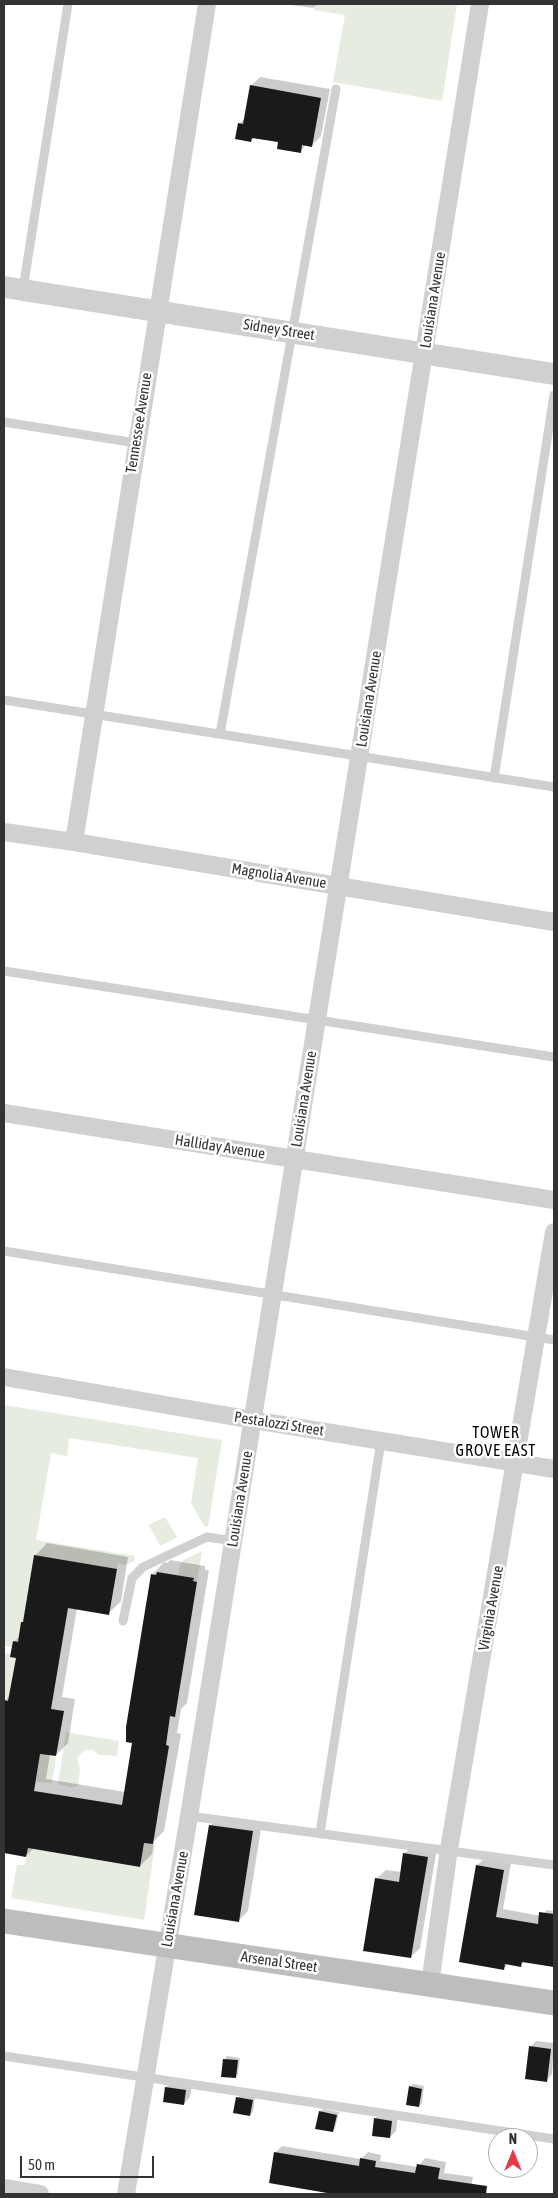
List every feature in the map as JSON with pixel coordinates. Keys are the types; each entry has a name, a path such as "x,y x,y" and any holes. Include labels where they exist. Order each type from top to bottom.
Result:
{"main road":[{"name":"Arsenal Street","path":"4,1921 554,2003"}],"street":[{"name":"Tennessee Avenue","path":"74,842 207,4"},
{"name":"Louisiana Avenue","path":"126,2194 234,1541 480,4"},
{"name":"Sidney Street","path":"13,288 554,374"},
{"name":"Magnolia Avenue","path":"4,832 554,922"},
{"name":"Halliday Avenue","path":"4,1113 554,1200"},
{"name":"Virginia Avenue","path":"430,1984 449,1849 516,1463 546,1339 554,1232"},
{"name":"Pestalozzi Street","path":"4,1377 554,1469"},
{"path":"4,2188 40,2194"}],"lane":[{"path":"13,288 68,4"},
{"path":"220,734 336,89"},
{"path":"494,778 554,395"},
{"path":"4,424 136,443"},
{"path":"4,700 554,787"},
{"path":"4,971 554,1057"},
{"path":"4,1251 546,1339"},
{"path":"320,1833 382,1441"},
{"path":"122,1621 132,1578 143,1568 207,1537 234,1541"},
{"path":"189,1816 449,1849 554,1865"},
{"path":"4,2056 554,2139"}],"shaded area":[{"path":"315,4 457,4 442,101 333,82 345,15 314,10"},
{"path":"4,1405 222,1440 208,1527 204,1526 191,1503 198,1458 69,1438 67,1456 51,1453 36,1540 135,1556 134,1561 125,1565 118,1563 117,1569 34,1555 26,1602 35,1624 21,1622 18,1642 13,1641 12,1647 4,1646"},
{"path":"165,1517 177,1537 160,1546 149,1525"},
{"path":"202,1551 197,1582 193,1581 193,1578 178,1575 180,1565 185,1559"},
{"path":"4,1653 11,1654 16,1658 23,1704 4,1700"},
{"path":"66,1732 119,1741 117,1756 99,1755 93,1750 85,1750 77,1758 80,1769 78,1786 70,1787 58,1784"},
{"path":"37,1754 56,1757 52,1783 36,1782"},
{"path":"144,1843 155,1845 144,1920 11,1898 17,1865 25,1865 28,1848 140,1867"}],"building":[{"path":"250,85 321,98 312,147 302,145 301,153 277,149 278,142 252,138 251,142 235,139 238,123 243,124"},
{"path":"34,1555 117,1569 109,1615 68,1608 51,1709 64,1711 56,1756 40,1754 34,1791 122,1805 132,1743 126,1742 126,1727 151,1574 156,1575 157,1572 194,1578 193,1581 197,1582 175,1717 170,1716 166,1745 169,1746 153,1844 144,1843 140,1867 28,1848 26,1857 4,1853 4,1700 8,1701 16,1658 10,1657 13,1641 18,1642 21,1622 23,1622"},
{"path":"209,1825 253,1831 239,1922 194,1915"},
{"path":"403,1853 428,1857 411,1958 363,1951 375,1878 399,1882"},
{"path":"476,1865 504,1870 496,1917 538,1924 539,1912 554,1914 554,1967 522,1962 521,1967 505,1964 504,1970 459,1962"},
{"path":"529,2046 551,2049 547,2082 525,2079"},
{"path":"223,2059 238,2060 236,2078 221,2077"},
{"path":"409,2086 422,2089 419,2107 406,2105"},
{"path":"165,2087 186,2090 184,2105 163,2102"},
{"path":"236,2097 253,2100 250,2116 233,2113"},
{"path":"319,2111 337,2115 333,2132 315,2129"},
{"path":"374,2118 392,2121 390,2138 372,2136"},
{"path":"274,2152 359,2166 360,2158 376,2161 375,2167 415,2173 417,2164 440,2168 438,2179 487,2186 486,2194 333,2194 269,2183"}],"district":[{"name":"TOWER GROVE EAST","path":"496,1442"}]}
